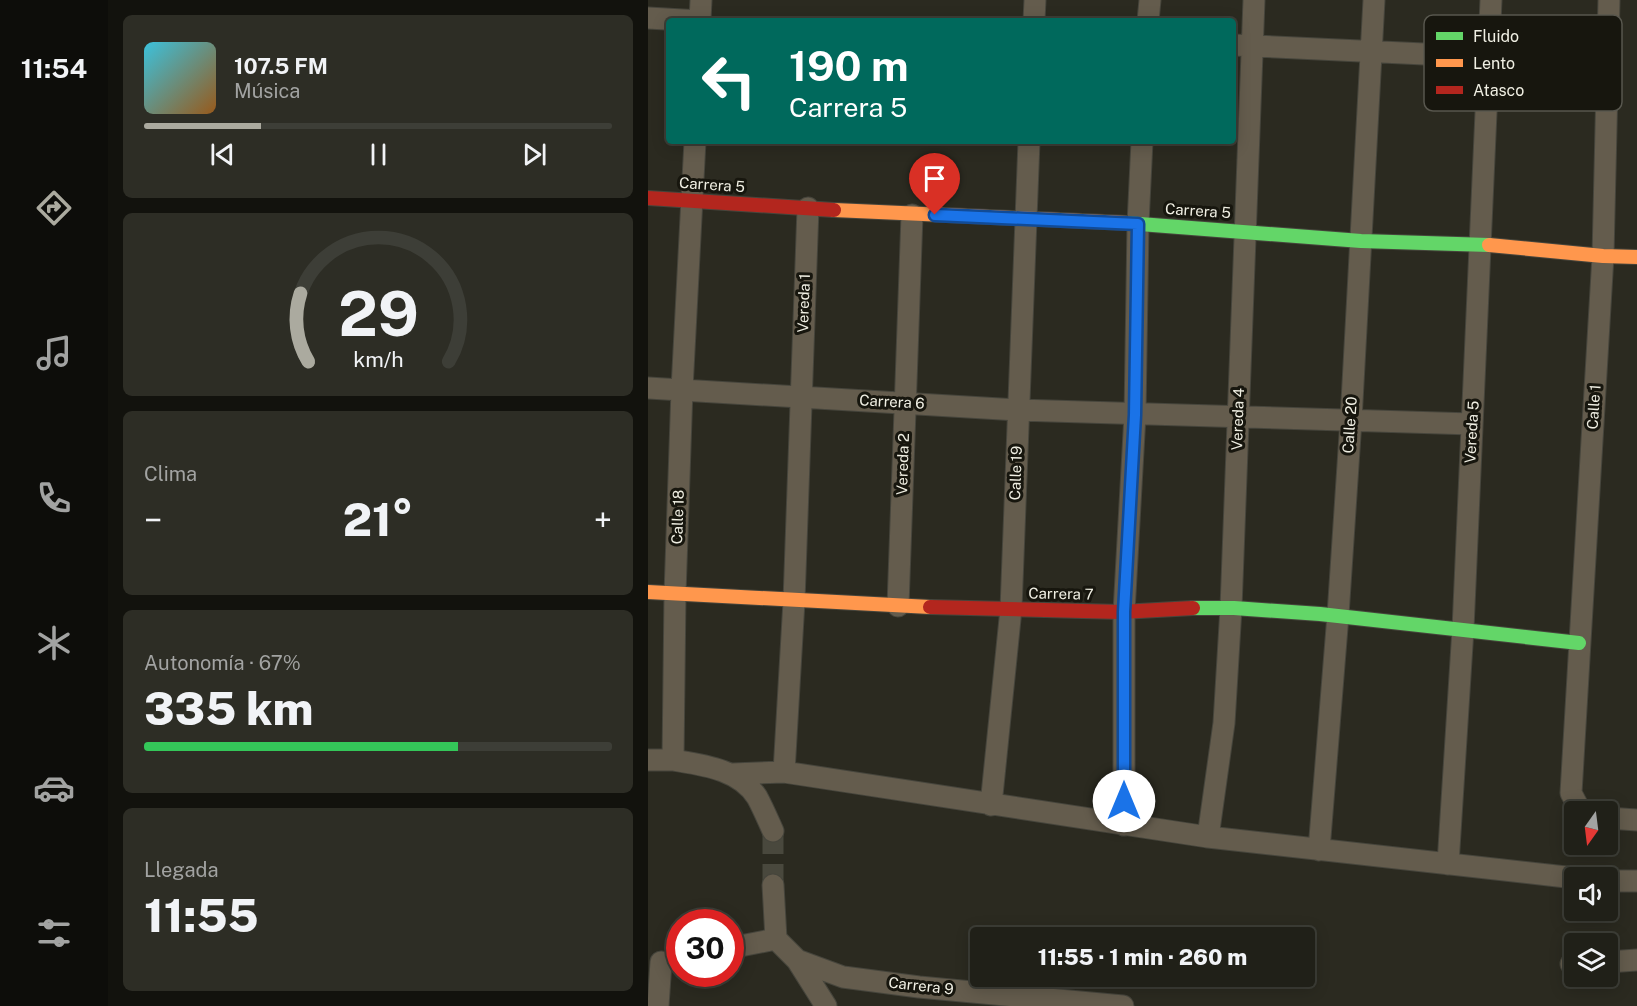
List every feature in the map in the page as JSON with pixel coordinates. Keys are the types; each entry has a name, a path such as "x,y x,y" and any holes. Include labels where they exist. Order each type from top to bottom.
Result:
{"street":[{"path":"700,0 700,18"},
{"path":"1034,18 1035,0"},
{"path":"1148,18 1150,0"},
{"name":"Vereda 4","path":"1208,837 1224,723 1231,608 1245,231 1242,45 1254,0"},
{"name":"Calle 20","path":"1319,850 1351,420 1373,52 1374,0"},
{"name":"Vereda 5","path":"1490,15 1491,0"},
{"name":"Calle 1","path":"1609,0 1609,15"},
{"path":"648,18 666,19"},
{"path":"1242,45 1424,54"},
{"name":"Vereda 5","path":"1448,864 1463,629 1486,111"},
{"name":"Calle 1","path":"1575,801 1571,793 1603,256 1606,111"},
{"name":"Calle 18","path":"673,760 675,594 682,389 695,144"},
{"name":"Calle 19","path":"991,805 1011,609 1029,144"},
{"path":"1124,825 1124,612 1135,415 1138,224 1142,144"},
{"name":"Carrera 5","path":"648,198 912,215 1138,224 1361,242 1481,244 1603,256 1637,257"},
{"name":"Vereda 1","path":"794,601 808,208"},
{"name":"Vereda 2","path":"898,606 912,215"},
{"name":"Carrera 6","path":"648,388 1018,410 1472,424"},
{"name":"Carrera 7","path":"648,592 898,606 1124,612 1231,608 1338,615 1579,643"},
{"path":"784,772 794,601"},
{"path":"648,760 673,760 707,766 733,774 784,772 1208,837 1564,877"},
{"path":"733,774 756,795 774,831"},
{"path":"1618,819 1637,820"},
{"path":"1618,881 1637,881"},
{"path":"744,945 776,939 773,885"},
{"name":"Carrera 9","path":"776,939 796,960 843,977 919,987 1123,1006"},
{"path":"658,1006 663,960"},
{"path":"796,960 826,1006"},
{"path":"1618,961 1637,960"}],"tunnel":[{"path":"773,831 773,885"}],"traffic: fast":[{"path":"1127,223 1361,241 1489,245"},
{"path":"1193,608 1234,608 1320,614 1579,643"}],"traffic: slow":[{"path":"834,210 1127,223"},
{"path":"1489,245 1637,257"},
{"path":"648,592 930,607"}],"traffic: jam":[{"path":"648,198 834,210"},
{"path":"930,607 1121,612 1193,608"}],"route":[{"path":"935,215 1138,224 1135,415 1124,612 1124,801"}]}
